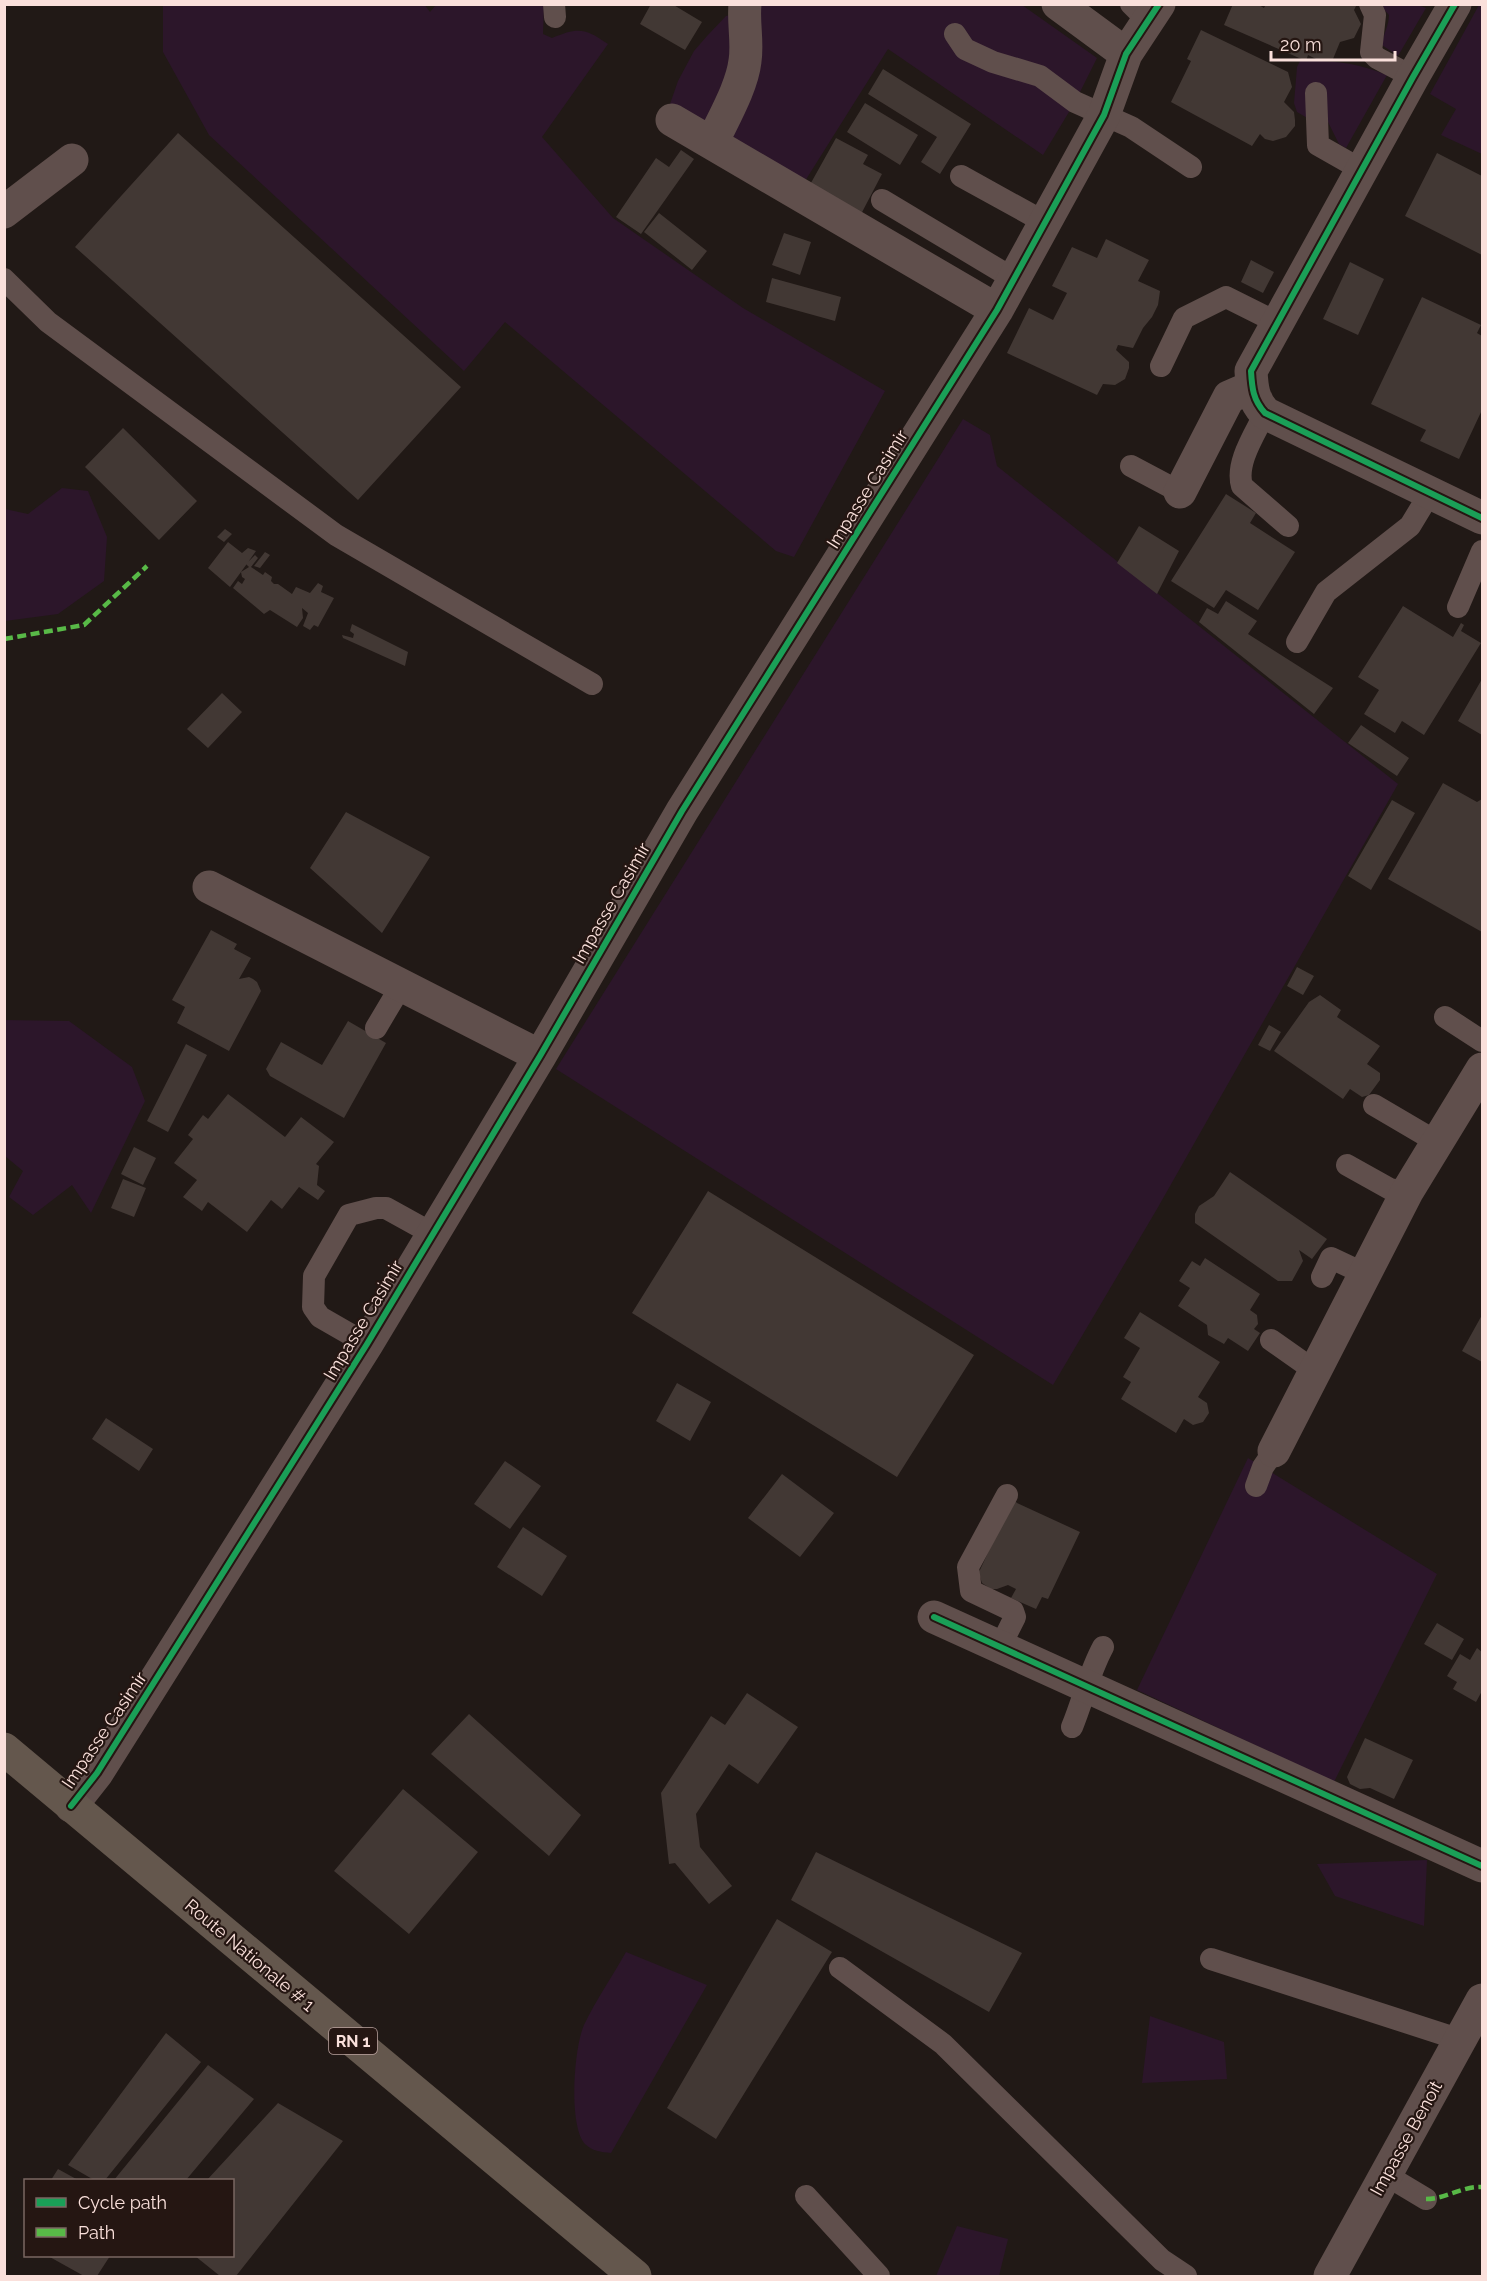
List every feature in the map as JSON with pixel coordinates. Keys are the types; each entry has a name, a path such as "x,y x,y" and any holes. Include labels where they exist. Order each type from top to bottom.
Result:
{"main road":[{"name":"Route Nationale # 1","path":"4,1749 635,2277"}],"street":[{"path":"712,143 734,95 745,62 743,19 745,4"},
{"path":"1058,4 1126,54"},
{"path":"1258,400 1251,371 1455,4"},
{"name":"Impasse Casimir","path":"71,1806 97,1773 367,1344 540,1056 682,811 997,310 1104,115 1126,54 1146,10"},
{"path":"672,120 997,310"},
{"path":"4,212 72,160"},
{"path":"1180,492 1229,397 1258,400 1430,493 1482,518"},
{"path":"209,887 540,1056"},
{"path":"1274,1451 1407,1192 1482,1070"},
{"path":"934,1617 1482,1866"},
{"name":"Impasse Benoît","path":"1331,2276 1482,2000"}],"lane":[{"path":"1370,4 1375,15 1371,52 1377,58 1413,77"},
{"path":"955,34 965,49 993,62 1040,76 1075,102 1131,127 1191,167"},
{"path":"1316,93 1318,145 1362,170"},
{"path":"961,176 1046,222"},
{"path":"882,200 1014,279"},
{"path":"4,279 48,322 336,535 592,684"},
{"path":"1161,366 1184,318 1226,297 1278,323"},
{"path":"1258,400 1239,476 1242,486 1288,526"},
{"path":"1131,466 1180,492"},
{"path":"1298,642 1326,592 1410,526 1430,493"},
{"path":"1458,607 1482,550"},
{"path":"376,1028 401,986"},
{"path":"1445,1017 1482,1041"},
{"path":"1374,1105 1437,1142"},
{"path":"1347,1165 1390,1189 1407,1192"},
{"path":"367,1344 320,1317 313,1307 314,1276 349,1215 376,1208 386,1208 433,1234"},
{"path":"1322,1277 1331,1258 1365,1274"},
{"path":"1271,1340 1315,1371"},
{"path":"1256,1486 1263,1467 1274,1451"},
{"path":"1000,1647 1015,1617 1013,1611 971,1592 968,1567 1007,1495"},
{"path":"1072,1727 1091,1669 1102,1647"},
{"path":"1211,1959 1461,2040"},
{"path":"840,1968 943,2044 1162,2260 1186,2277"},
{"path":"1386,2175 1426,2199"},
{"path":"806,2196 879,2277"}],"shaded area":[{"path":"424,4 430,12 436,5 544,5 543,34 552,38 568,32 581,31 608,44 542,137 613,218 743,308 885,391 794,557 776,551 505,322 464,371 209,135 163,52 163,5"},
{"path":"759,5 1022,5 1097,58 1075,102 1043,155 888,49 800,189 670,104 678,81 694,51 707,36 726,16 758,8"},
{"path":"1380,5 1418,5 1426,8 1398,56 1382,45 1389,15"},
{"path":"1479,5 1482,5 1482,154 1441,135 1456,109 1430,94"},
{"path":"1300,61 1345,63 1387,75 1346,148 1339,144 1328,122 1309,119 1297,112 1294,103 1297,67"},
{"path":"963,419 990,435 997,466 1398,784 1157,1209 1053,1385 556,1069"},
{"path":"62,488 88,491 107,537 104,581 58,614 5,621 5,509 28,514"},
{"path":"4,1020 69,1021 132,1067 145,1101 91,1213 72,1185 33,1215 9,1197 23,1171 5,1156"},
{"path":"1248,1458 1437,1574 1334,1782 1137,1690"},
{"path":"1427,1860 1424,1926 1335,1896 1317,1864"},
{"path":"626,1952 707,1985 611,2153 600,2152 585,2144 580,2134 576,2120 575,2067 584,2025"},
{"path":"1150,2016 1224,2042 1227,2079 1142,2083"},
{"path":"957,2226 1008,2239 999,2276 936,2276"}],"building":[{"path":"651,4 672,4 702,22 685,50 640,24"},
{"path":"1233,4 1257,4 1264,8 1266,4 1357,4 1354,10 1361,24 1354,38 1340,42 1333,59 1316,59 1308,55 1306,61 1224,25"},
{"path":"1201,30 1288,72 1292,87 1284,102 1294,112 1295,126 1286,137 1273,141 1265,139 1260,134 1252,146 1171,102 1191,61 1187,59"},
{"path":"883,69 971,124 940,174 921,162 937,137 868,94"},
{"path":"865,103 918,135 900,165 847,132"},
{"path":"178,133 461,387 358,500 75,247"},
{"path":"836,138 868,155 863,164 882,174 859,218 807,190"},
{"path":"681,150 694,159 641,234 616,217 656,158 669,167"},
{"path":"1437,153 1482,176 1482,255 1405,216"},
{"path":"659,213 707,251 692,270 644,232"},
{"path":"784,233 811,242 800,275 772,265"},
{"path":"1106,239 1149,260 1138,281 1160,291 1158,305 1133,348 1118,345 1116,350 1129,362 1125,379 1115,385 1103,384 1097,395 1007,353 1029,308 1053,320 1067,293 1052,286 1072,247 1097,258"},
{"path":"1251,260 1274,272 1263,293 1241,282"},
{"path":"1350,262 1384,279 1358,335 1323,319"},
{"path":"772,278 841,297 835,321 766,302"},
{"path":"1422,297 1481,325 1477,333 1482,336 1482,410 1459,459 1420,441 1426,430 1371,404"},
{"path":"123,428 197,501 159,540 85,467"},
{"path":"1226,494 1256,513 1250,523 1295,552 1258,610 1226,590 1214,608 1171,581"},
{"path":"1139,526 1179,551 1157,594 1117,563"},
{"path":"225,529 232,534 224,542 217,537"},
{"path":"228,542 242,553 248,548 256,551 248,562 255,555 258,558 251,567 263,575 265,572 272,577 271,581 274,584 278,584 292,594 296,587 310,593 318,583 323,586 321,592 334,598 318,627 314,625 310,630 303,626 308,613 302,608 303,618 297,627 270,610 264,614 233,588 238,581 242,584 245,579 241,572 230,587 208,568"},
{"path":"265,552 270,555 260,568 254,566"},
{"path":"1226,601 1257,621 1248,634 1333,688 1314,714 1199,622 1207,608 1218,614"},
{"path":"1403,606 1453,637 1461,623 1464,625 1461,631 1481,643 1424,735 1402,721 1395,733 1364,714 1379,690 1358,677"},
{"path":"352,624 408,652 405,666 343,638 342,635 353,638 354,634 350,631"},
{"path":"1482,679 1482,735 1458,721"},
{"path":"222,693 242,712 208,748 187,729"},
{"path":"1361,725 1409,758 1397,776 1348,743"},
{"path":"1443,783 1477,802 1482,799 1482,932 1388,879"},
{"path":"1392,800 1415,813 1371,890 1348,876"},
{"path":"346,812 430,857 382,933 310,868"},
{"path":"211,930 237,944 234,949 251,958 239,979 249,977 253,979 261,991 229,1051 177,1023 185,1007 172,1000"},
{"path":"1297,967 1314,976 1303,995 1287,986"},
{"path":"1320,995 1341,1010 1337,1017 1380,1046 1367,1064 1380,1073 1380,1080 1369,1095 1362,1097 1350,1089 1343,1099 1274,1051 1309,1002"},
{"path":"348,1021 386,1043 344,1118 270,1076 266,1069 281,1042 322,1065"},
{"path":"1269,1025 1281,1032 1270,1051 1258,1045"},
{"path":"186,1044 207,1055 168,1132 147,1121"},
{"path":"228,1094 285,1137 301,1117 334,1142 316,1164 319,1166 317,1185 325,1191 318,1200 299,1187 282,1209 271,1200 247,1232 208,1202 202,1211 183,1197 197,1180 174,1163 193,1139 188,1135 203,1115 208,1119"},
{"path":"134,1147 156,1158 143,1185 121,1174"},
{"path":"1230,1172 1327,1239 1312,1259 1299,1250 1303,1261 1292,1281 1278,1281 1195,1223 1195,1214 1199,1206 1214,1196"},
{"path":"123,1179 146,1188 134,1217 111,1208"},
{"path":"708,1191 974,1355 897,1477 632,1313"},
{"path":"1205,1258 1260,1294 1250,1310 1257,1315 1258,1324 1254,1329 1260,1333 1248,1351 1228,1338 1224,1344 1208,1335 1207,1325 1178,1306 1190,1288 1179,1281 1192,1261 1200,1266"},
{"path":"1140,1312 1220,1362 1198,1397 1207,1403 1209,1413 1203,1422 1193,1425 1184,1419 1176,1433 1121,1399 1131,1382 1123,1377 1140,1348 1124,1338"},
{"path":"1482,1315 1482,1362 1462,1351"},
{"path":"677,1383 711,1402 690,1441 656,1421"},
{"path":"106,1418 153,1449 139,1471 92,1439"},
{"path":"505,1461 541,1486 510,1529 474,1504"},
{"path":"782,1474 834,1513 800,1557 748,1518"},
{"path":"1013,1499 1017,1503 1080,1532 1048,1599 1042,1597 1036,1609 1011,1598 1016,1589 1008,1585 991,1589 982,1583 980,1577 979,1572"},
{"path":"523,1527 567,1556 542,1596 497,1567"},
{"path":"1437,1623 1464,1639 1452,1660 1424,1644"},
{"path":"1477,1648 1482,1652 1482,1691 1476,1702 1453,1689 1457,1682 1447,1676 1460,1654 1470,1660"},
{"path":"747,1693 798,1727 758,1784 729,1764 696,1814 700,1847 732,1886 709,1904 675,1863 669,1864 661,1793 711,1716 725,1725"},
{"path":"469,1714 581,1815 549,1856 431,1754"},
{"path":"1365,1738 1413,1760 1394,1799 1370,1788 1360,1789 1350,1784 1347,1777"},
{"path":"403,1789 478,1852 409,1934 334,1871"},
{"path":"816,1852 1022,1953 989,2012 791,1900"},
{"path":"777,1919 832,1952 716,2139 667,2108"},
{"path":"166,2033 201,2062 106,2179 92,2179 68,2165"},
{"path":"208,2065 254,2099 187,2179 115,2179"},
{"path":"278,2103 343,2141 236,2276 220,2276 196,2257 234,2257 234,2179 208,2179"},
{"path":"58,2169 76,2179 52,2179"},
{"path":"50,2257 109,2257 97,2276 84,2276"}],"marked path":[{"path":"4,639 84,625 147,566"},
{"path":"1426,2199 1468,2188 1482,2187"}],"cycle path":[{"path":"71,1806 97,1773 367,1344 540,1056 682,811 997,310 1104,115 1126,54 1159,4"},
{"path":"1455,4 1251,371 1254,394 1265,413 1482,518"},
{"path":"934,1617 1482,1866"}]}
